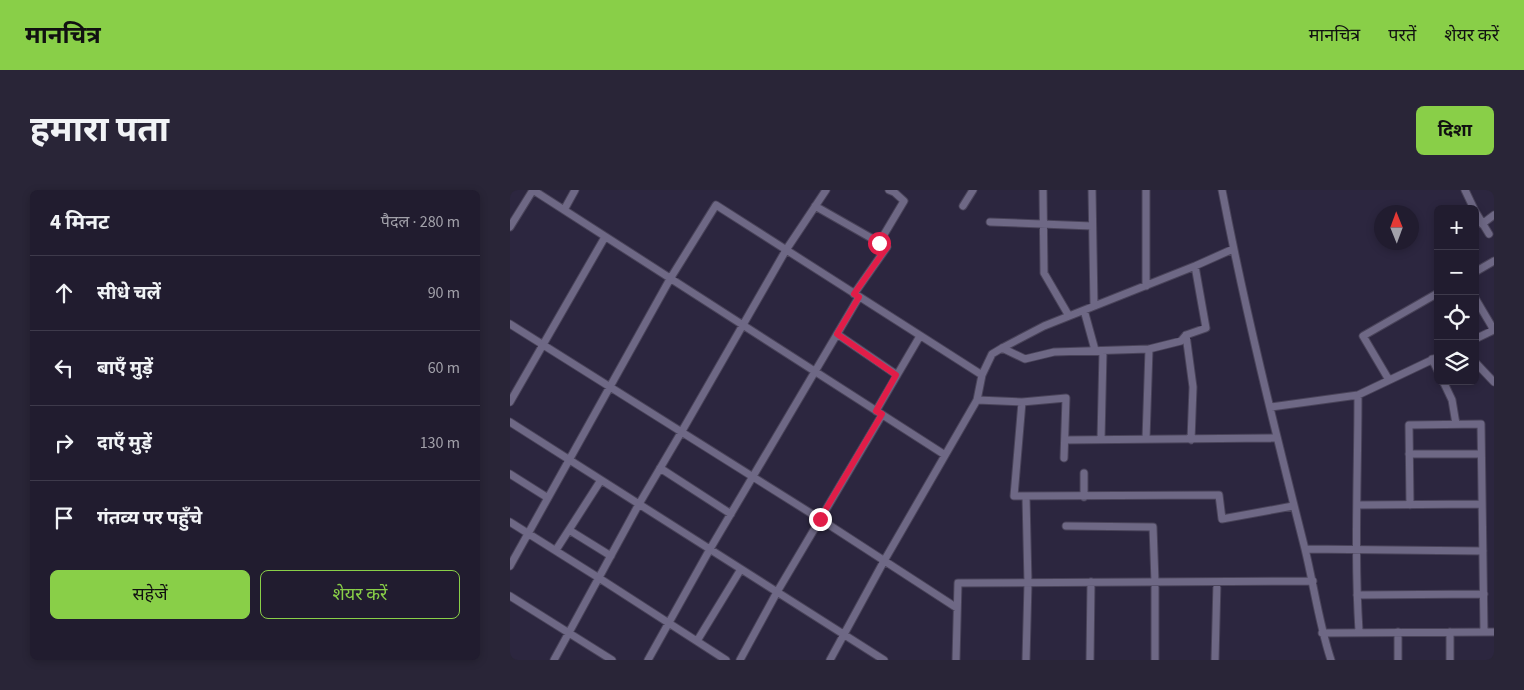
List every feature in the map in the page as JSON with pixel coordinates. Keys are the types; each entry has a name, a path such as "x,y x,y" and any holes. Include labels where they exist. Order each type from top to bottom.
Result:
{"street":[{"path":"510,227 533,190 742,326 945,454"},
{"path":"564,210 575,190"},
{"path":"554,660 660,468 742,326 786,250 826,190"},
{"path":"879,243 904,201 889,190"},
{"path":"963,206 973,190"},
{"path":"1043,190 1044,273 1069,316"},
{"path":"1092,190 1094,306"},
{"path":"1146,190 1146,286"},
{"path":"1222,190 1233,249 1293,506 1305,549 1322,633 1331,660"},
{"path":"1465,190 1472,205"},
{"path":"510,566 670,279 716,205 982,375"},
{"path":"648,660 710,549 837,334 856,295 887,247 816,206"},
{"path":"1482,224 1494,215"},
{"path":"1479,218 1489,234"},
{"path":"990,222 1092,226"},
{"path":"510,402 605,237"},
{"path":"830,660 884,560 977,400 982,375 992,354 1044,326 1196,266 1233,249"},
{"path":"1479,270 1494,262"},
{"path":"1002,348 1025,359 1054,352 1149,349 1181,340 1186,335 1206,328 1196,266"},
{"path":"1389,380 1363,336 1436,295"},
{"path":"1479,305 1494,330 1479,335"},
{"path":"1084,310 1099,351 1102,439"},
{"path":"510,324 753,476 957,608"},
{"path":"837,334 896,375"},
{"path":"1186,335 1193,387 1191,440"},
{"path":"740,660 879,413 896,375 920,336"},
{"path":"1146,440 1149,349"},
{"path":"1271,407 1358,395 1434,358"},
{"path":"1479,366 1494,382"},
{"path":"1445,385 1452,400 1456,424"},
{"path":"1358,395 1358,506 1355,550 1359,631"},
{"path":"977,400 1022,402 1066,398 1064,458"},
{"path":"1022,402 1014,496 1219,495 1222,519 1293,506"},
{"path":"510,422 884,660"},
{"path":"1410,505 1409,424 1481,424 1484,632"},
{"path":"1065,440 1277,438"},
{"path":"1409,454 1481,454"},
{"path":"660,468 731,514"},
{"path":"510,474 548,498"},
{"path":"1084,474 1084,497"},
{"path":"556,550 601,480"},
{"path":"1026,497 1028,583 1026,660"},
{"path":"1358,506 1482,504"},
{"path":"510,522 726,660"},
{"path":"1066,526 1152,527 1156,660"},
{"path":"569,530 611,556"},
{"path":"1305,549 1483,551"},
{"path":"697,641 741,569"},
{"path":"956,660 958,583 1312,581"},
{"path":"1090,660 1091,582"},
{"path":"1215,660 1217,582"},
{"path":"1357,594 1484,594"},
{"path":"510,596 612,660"},
{"path":"1322,633 1359,631 1494,632"},
{"path":"1398,632 1398,660"},
{"path":"1450,632 1450,660"}],"route":[{"path":"820,519 882,414 876,411 896,375 837,334 859,297 854,294 887,247 879,243"}]}
